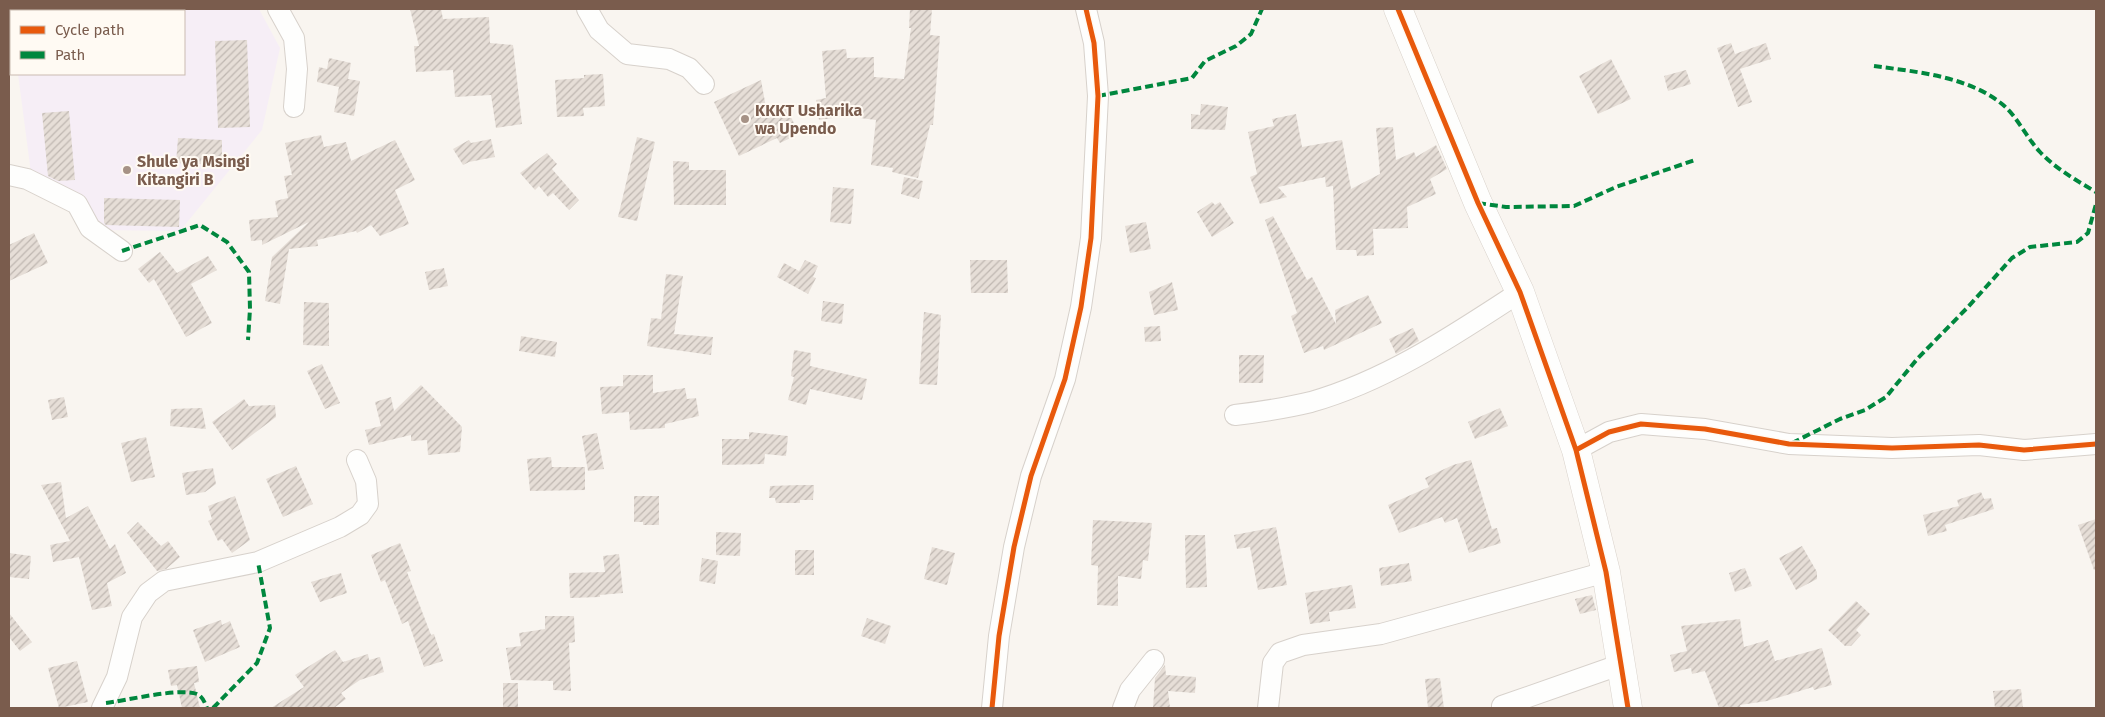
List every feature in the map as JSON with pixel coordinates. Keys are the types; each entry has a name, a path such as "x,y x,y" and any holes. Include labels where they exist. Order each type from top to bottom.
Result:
{"street":[{"path":"278,9 294,38 297,69 294,107"},
{"path":"587,9 599,30 627,54 669,59 689,68 704,84"},
{"path":"992,708 999,636 1014,547 1031,476 1065,378 1081,306 1092,238 1098,96 1094,43 1086,9"},
{"path":"1398,9 1478,203 1520,292 1576,450 1606,572 1628,708"},
{"path":"9,175 27,179 77,204 90,228 122,251"},
{"path":"1235,415 1311,402 1355,386 1429,350 1520,292"},
{"path":"1576,450 1609,432 1641,424 1705,430 1789,444 1892,448 1979,445 2024,450 2096,444"},
{"path":"102,708 117,677 132,616 148,593 164,581 258,562 340,527 360,515 368,504 366,481 357,460"},
{"path":"1268,708 1273,663 1280,653 1303,645 1382,634 1606,572"},
{"path":"1123,708 1130,690 1154,660"},
{"path":"1502,706 1622,664"}],"shaded area":[{"path":"9,9 259,9 280,48 262,130 180,231 100,230 31,173 18,75 185,75 185,10 10,10 10,18"}],"building":[{"path":"410,9 441,9 443,19 489,17 490,43 513,45 522,124 496,128 491,95 455,97 453,70 416,72 414,46 419,46"},
{"path":"910,9 932,9 930,35 940,36 933,125 930,125 918,178 892,172 893,168 871,165 876,120 860,118 860,114 819,120 816,100 826,98 822,51 846,49 847,58 874,57 874,77 904,79 911,28 909,28"},
{"path":"247,40 250,127 218,128 215,41"},
{"path":"1731,43 1735,54 1766,43 1771,59 1740,69 1752,102 1738,107 1717,48"},
{"path":"329,58 351,63 348,79 360,81 354,116 334,112 339,87 317,82 319,67 327,69"},
{"path":"1611,59 1631,99 1598,114 1579,76"},
{"path":"1686,70 1691,84 1668,91 1664,76"},
{"path":"603,74 605,106 583,108 584,116 557,117 555,80 584,78 584,75"},
{"path":"761,80 767,113 785,104 799,134 780,143 777,138 739,156 714,102"},
{"path":"1201,104 1228,107 1225,130 1191,129 1191,114 1200,115"},
{"path":"69,111 75,180 58,181 48,176 42,113"},
{"path":"1296,114 1302,147 1342,140 1351,189 1380,174 1376,128 1393,127 1396,160 1414,152 1416,157 1436,145 1447,169 1430,179 1436,194 1407,207 1408,228 1373,229 1374,255 1357,256 1356,250 1336,250 1333,186 1326,187 1325,177 1278,187 1287,197 1260,204 1250,177 1257,174 1248,132 1274,126 1272,119"},
{"path":"321,135 324,147 346,142 351,161 395,140 415,180 395,190 409,224 380,236 371,225 357,233 356,231 317,240 318,246 289,249 280,304 265,301 272,257 309,222 262,245 262,240 251,241 249,220 278,217 275,201 288,198 284,176 292,175 285,143"},
{"path":"637,137 655,142 637,221 618,217"},
{"path":"178,138 222,140 222,165 176,163"},
{"path":"491,139 495,157 463,165 453,149 469,140 471,143"},
{"path":"547,153 557,164 552,169 579,200 569,210 553,193 548,197 539,186 535,190 520,173"},
{"path":"673,161 689,162 689,170 726,170 726,205 674,205"},
{"path":"904,177 923,181 919,199 901,194"},
{"path":"833,187 854,189 851,224 830,222"},
{"path":"104,198 180,200 179,227 106,225 104,223"},
{"path":"1212,202 1215,205 1220,202 1234,223 1212,237 1197,212"},
{"path":"1273,216 1307,280 1312,277 1336,324 1335,310 1368,295 1382,323 1324,350 1323,346 1304,353 1291,316 1297,313 1265,220"},
{"path":"1146,222 1151,249 1130,253 1125,226"},
{"path":"34,233 48,263 9,281 9,245"},
{"path":"160,252 177,273 208,256 217,270 191,284 212,323 186,337 154,279 149,283 138,269"},
{"path":"805,260 818,266 813,277 816,278 808,294 777,277 784,263 799,271"},
{"path":"970,260 1007,260 1008,293 971,293"},
{"path":"444,268 448,286 429,290 425,272"},
{"path":"666,274 683,276 674,334 713,337 711,355 647,346 651,318 661,319"},
{"path":"1172,282 1178,310 1154,315 1149,292"},
{"path":"823,301 844,304 842,324 821,321"},
{"path":"304,302 329,303 329,346 303,345"},
{"path":"924,312 941,315 937,385 919,384"},
{"path":"1160,326 1161,341 1145,342 1144,327"},
{"path":"1413,328 1419,341 1396,354 1389,339"},
{"path":"521,336 557,342 555,357 519,351"},
{"path":"794,350 811,353 810,366 867,379 862,400 810,389 806,405 788,400 794,377 791,376"},
{"path":"1239,355 1264,355 1263,383 1239,383"},
{"path":"322,364 340,403 325,409 307,371"},
{"path":"623,375 653,375 653,393 685,388 687,399 696,398 699,416 665,424 665,428 630,430 629,412 602,414 600,387 623,386"},
{"path":"421,385 462,427 460,452 428,455 427,440 411,441 411,435 369,445 365,430 381,426 375,402 391,397 394,411"},
{"path":"64,397 68,417 52,420 48,400"},
{"path":"244,399 249,406 275,405 276,417 232,450 212,422"},
{"path":"202,408 206,429 170,426 171,409"},
{"path":"1500,408 1508,426 1475,439 1468,422"},
{"path":"749,432 788,436 786,456 765,454 764,464 722,465 722,439 749,439"},
{"path":"597,433 604,469 588,471 582,436"},
{"path":"146,437 155,477 131,482 121,443"},
{"path":"551,457 552,467 585,467 585,490 530,491 527,459"},
{"path":"1471,460 1492,529 1497,528 1501,543 1469,553 1457,518 1445,523 1442,517 1399,533 1388,505 1429,487 1425,478 1453,465"},
{"path":"296,466 313,504 283,517 266,479"},
{"path":"213,468 216,484 205,492 186,495 182,473"},
{"path":"61,482 66,518 88,506 110,549 115,544 126,573 107,583 112,606 92,610 79,557 53,562 50,545 70,541 41,485"},
{"path":"814,485 813,500 800,500 800,503 776,503 775,498 769,498 770,486"},
{"path":"1981,492 1984,499 1991,498 1994,509 1945,525 1947,531 1928,536 1923,515 1959,506 1957,500"},
{"path":"235,496 250,540 232,553 222,539 218,541 208,521 212,519 208,506"},
{"path":"634,496 659,496 659,525 643,525 643,522 634,522"},
{"path":"2096,519 2096,569 2094,570 2078,525"},
{"path":"1093,520 1152,523 1148,561 1143,560 1141,579 1118,576 1118,606 1097,605 1098,566 1091,565"},
{"path":"138,522 161,546 168,541 180,557 166,569 157,571 127,533"},
{"path":"1276,527 1287,585 1258,590 1250,547 1237,549 1234,535"},
{"path":"716,532 741,533 740,556 716,555"},
{"path":"1185,535 1205,535 1207,587 1186,588"},
{"path":"400,543 411,571 407,572 431,635 434,634 443,661 424,667 408,621 402,624 396,607 398,605 395,606 385,580 381,582 371,555"},
{"path":"1802,546 1817,572 1817,579 1796,590 1779,558"},
{"path":"932,547 955,553 947,585 924,579"},
{"path":"795,550 814,550 814,575 795,575"},
{"path":"9,553 31,556 29,579 9,577"},
{"path":"619,554 623,593 600,595 600,597 570,598 569,573 605,572 603,556"},
{"path":"702,558 718,561 715,584 699,581"},
{"path":"1409,563 1412,581 1381,586 1379,568"},
{"path":"1745,568 1752,586 1735,592 1729,573"},
{"path":"341,573 347,593 320,602 311,582"},
{"path":"1352,585 1356,608 1329,612 1330,621 1310,624 1305,593"},
{"path":"1592,595 1596,610 1580,614 1575,599"},
{"path":"1856,601 1870,614 1856,630 1861,635 1851,646 1845,646 1828,630"},
{"path":"9,613 32,642 20,651 9,637"},
{"path":"545,616 574,616 575,642 569,643 571,691 553,690 553,681 511,680 506,648 521,646 519,633 545,629"},
{"path":"867,618 891,626 885,644 861,636"},
{"path":"1740,619 1744,647 1768,640 1775,661 1822,648 1832,685 1814,690 1813,687 1767,701 1740,705 1741,708 1719,708 1705,671 1692,674 1691,668 1674,672 1670,655 1687,651 1681,626"},
{"path":"221,620 222,625 230,621 240,647 205,662 193,630"},
{"path":"335,650 343,662 368,654 369,660 380,657 384,672 360,680 341,693 346,699 334,708 271,708 304,687 295,675"},
{"path":"77,661 88,702 59,708 48,668"},
{"path":"1165,665 1166,675 1196,677 1195,693 1168,691 1170,708 1153,708 1155,678"},
{"path":"197,666 199,682 194,683 200,708 182,708 177,685 171,686 168,670"},
{"path":"1440,678 1444,708 1428,708 1425,679"},
{"path":"503,683 518,683 518,708 503,708"},
{"path":"2021,689 2023,708 1995,708 1993,691"}],"marked path":[{"path":"1098,96 1192,78 1205,61 1236,46 1251,34 1262,9"},
{"path":"1874,66 1957,81 1988,95 2007,109 2046,158 2066,174 2096,192"},
{"path":"1478,203 1506,207 1574,206 1616,187 1695,160"},
{"path":"1792,443 1840,419 1865,410 1886,397 1918,358 1968,307 2012,258 2030,247 2077,242 2088,233 2096,204"},
{"path":"122,251 200,225 227,242 249,272 250,309 248,340"},
{"path":"213,708 257,663 270,628 258,562"},
{"path":"106,703 181,692 199,695 207,708"}],"cycle path":[{"path":"992,708 999,636 1014,547 1031,476 1065,379 1081,307 1091,238 1098,96 1094,43 1086,9"},
{"path":"1398,9 1478,203 1520,292 1576,450 1606,572 1628,708"},
{"path":"1576,450 1609,432 1641,424 1705,429 1789,444 1892,448 1979,445 2024,450 2096,444"}],"place":[{"name":"KKKT Usharika wa Upendo","path":"745,119"},
{"name":"Shule ya Msingi Kitangiri B","path":"127,170"}]}
